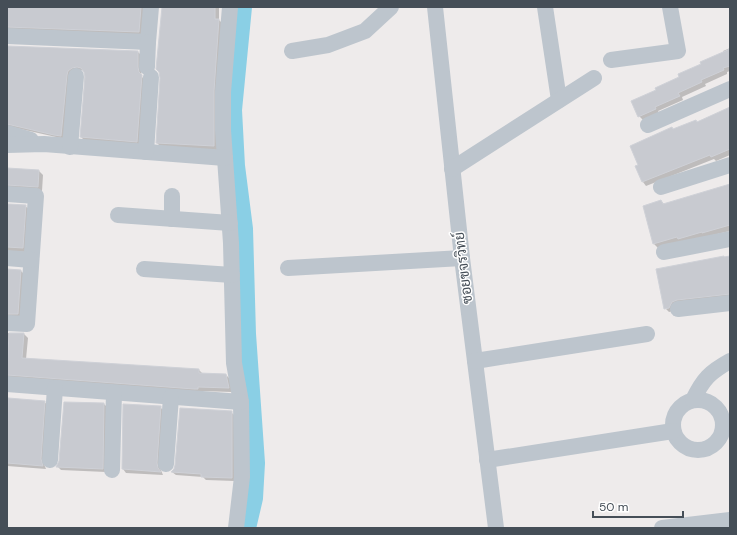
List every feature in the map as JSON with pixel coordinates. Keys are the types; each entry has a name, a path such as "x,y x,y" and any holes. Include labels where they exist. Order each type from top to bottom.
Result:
{"street":[{"path":"146,152 149,72 148,42 151,7"},
{"path":"230,7 223,92 223,130 230,223 234,363 241,402 242,477 236,528"},
{"path":"292,51 328,45 365,31 391,7"},
{"name":"ซอยขจรวิทย์","path":"435,7 462,258 496,528"},
{"path":"545,7 559,100"},
{"path":"611,60 678,51 670,7"},
{"path":"7,36 148,42"},
{"path":"70,147 76,76"},
{"path":"452,168 594,78"},
{"path":"648,125 730,89"},
{"path":"7,133 44,144"},
{"path":"7,145 44,144 225,158"},
{"path":"661,187 730,164"},
{"path":"7,194 36,196 27,324 7,323"},
{"path":"172,196 172,219"},
{"path":"118,215 230,223"},
{"path":"664,252 730,240"},
{"path":"7,258 31,260"},
{"path":"288,268 462,258"},
{"path":"144,270 232,275"},
{"path":"678,310 730,303"},
{"path":"475,361 647,334"},
{"path":"693,400 706,378 718,368 730,361"},
{"path":"7,384 241,402"},
{"path":"50,460 56,388"},
{"path":"112,470 114,393"},
{"path":"166,464 170,397"},
{"path":"701,399 709,401 716,406 721,413 724,422 721,438 707,449 689,449 676,438 673,431 673,422 679,408 685,402 693,400 701,399"},
{"path":"487,460 673,431"},
{"path":"714,445 730,442"},
{"path":"662,528 730,520"}],"building":[{"path":"7,7 141,7 139,32 7,27"},
{"path":"162,7 215,7 215,19 219,19 214,91 214,146 156,143 160,78 159,72 156,69"},
{"path":"7,46 138,51 138,67 139,72 142,75 137,142 80,137 85,77 81,68 77,67 68,71 67,75 61,136 7,124"},
{"path":"730,49 730,66 723,68 724,70 701,80 702,82 678,93 680,96 655,107 656,109 638,117 631,101 656,90 655,88 679,77 678,74 701,64 700,62"},
{"path":"730,107 730,149 711,157 710,155 642,182 635,166 638,165 630,146 672,127 673,129 696,120 697,122"},
{"path":"7,168 39,170 38,187 7,185"},
{"path":"730,184 730,225 653,244 643,206 661,200 663,204"},
{"path":"7,204 26,205 23,248 7,247"},
{"path":"730,256 730,294 677,300 672,302 669,308 664,309 656,269"},
{"path":"7,269 21,270 18,314 7,314"},
{"path":"9,333 24,333 22,358 199,369 199,373 226,374 229,388 198,387 198,389 194,389 7,375"},
{"path":"8,398 45,401 41,459 43,466 7,463"},
{"path":"64,402 104,403 103,469 56,467 59,461"},
{"path":"123,404 161,406 157,463 161,472 122,469"},
{"path":"180,408 232,411 232,478 201,477 201,474 171,472 175,465"}],"waterway":[{"path":"241,7 231,110 234,166 242,229 245,334 254,463 252,498 245,528"}]}
